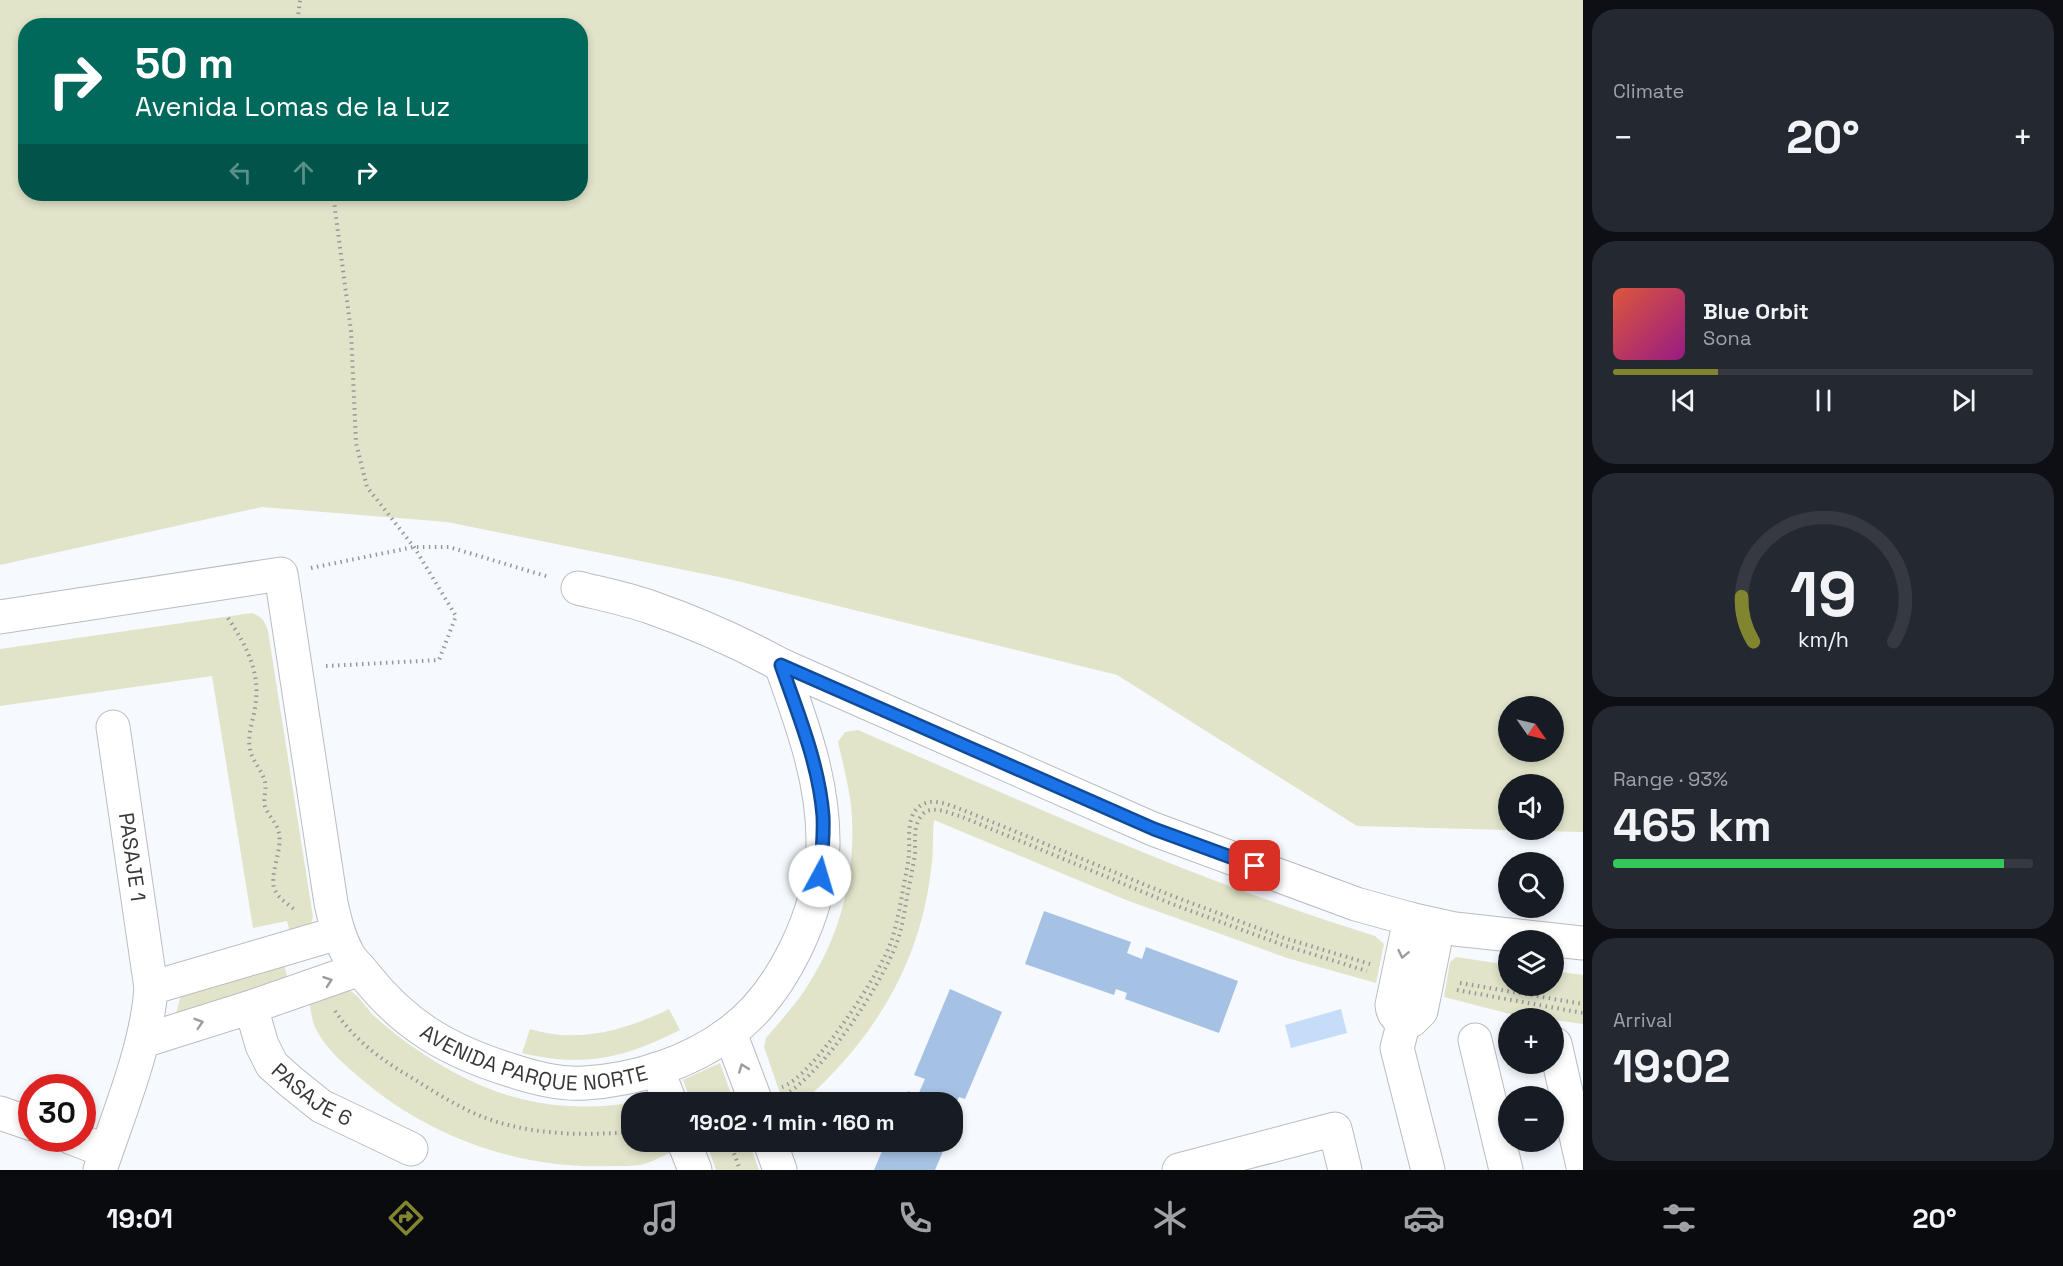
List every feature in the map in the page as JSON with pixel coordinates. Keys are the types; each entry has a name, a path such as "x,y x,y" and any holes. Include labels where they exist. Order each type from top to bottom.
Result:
{"street":[{"path":"0,617 281,574"},
{"name":"AVENIDA PARQUE NORTE","path":"281,574 331,903 338,933 349,956 380,994 415,1026 455,1050 483,1062 556,1082 584,1083 613,1079 657,1069 696,1054 730,1033 756,1008 784,970 804,933 815,903 820,876 823,815 818,782 804,729 781,665"},
{"path":"578,588 648,606 703,627 781,665 1154,829 1356,904 1424,922 1583,944"},
{"name":"PASAJE 1","path":"103,1160 143,1041 150,1011 151,988 113,727"},
{"path":"1424,922 1413,978 1392,1005 1397,1018 1404,1020 1397,1048 1428,1170"},
{"path":"151,988 338,933"},
{"path":"143,1041 360,969"},
{"name":"PASAJE 6","path":"251,1007 262,1045 272,1065 290,1082 321,1106 411,1149"},
{"path":"730,1033 759,1092"},
{"path":"1475,1040 1506,1170"},
{"path":"657,1069 666,1092"},
{"path":"1562,1074 1583,1166"},
{"path":"0,1113 18,1119"},
{"path":"1179,1170 1335,1129 1345,1170"},
{"path":"688,1152 695,1170"},
{"path":"774,1152 780,1170"}],"path":[{"path":"298,18 300,0"},
{"path":"295,668 439,660 456,616 414,547 367,487 356,443 351,332 334,201"},
{"path":"281,574 414,547 449,547 538,573 578,588"},
{"path":"228,618 244,641 256,674 258,688 249,741 254,763 264,782 265,808 277,824 279,833 280,849 274,887 276,893 299,915"},
{"path":"775,1092 790,1084 811,1064 862,998 892,941 909,855 909,825 923,804 936,802 963,810 1160,891 1284,938 1413,978 1583,1013"},
{"path":"787,1092 794,1090 822,1060 867,1001 882,975 897,943 904,914 915,855 915,828 927,810 935,809 960,816 1172,904 1286,946 1358,969 1583,1004"},
{"path":"734,1152 740,1170"}],"green space":[{"path":"0,0 1583,0 1583,832 1564,831 1564,774 1498,774 1498,830 1357,826 1117,675 729,579 447,522 262,507 0,565"},
{"path":"252,613 263,620 268,631 313,917 310,927 291,935 287,921 253,928 212,676 0,706 0,649"},
{"path":"858,730 1178,866 1375,936 1384,944 1376,983 1287,958 1126,900 934,820 932,864 925,905 904,969 889,998 851,1053 813,1092 780,1092 764,1047 766,1038 796,1003 811,980 832,940 845,896 852,850 851,805 838,742 845,732"},
{"path":"1456,957 1498,963 1498,996 1564,996 1564,972 1583,975 1583,1024 1564,1021 1564,1008 1498,1008 1498,1011 1444,997 1450,962"},
{"path":"283,962 288,979 176,1014 182,991"},
{"path":"343,988 348,990 356,995 373,1015 394,1033 423,1054 480,1085 510,1096 541,1103 572,1106 621,1104 621,1152 670,1153 640,1165 579,1166 511,1156 447,1133 416,1118 387,1099 336,1056 317,1031 309,1001"},
{"path":"669,1009 680,1030 622,1054 584,1060 565,1060 522,1053 530,1029 566,1035 584,1035 619,1029"},
{"path":"720,1063 730,1092 687,1092 683,1080"},
{"path":"710,1152 753,1152 759,1170 716,1170"}],"water":[{"path":"1341,1009 1347,1033 1291,1048 1285,1025"}],"building":[{"path":"1044,911 1131,942 1127,953 1142,959 1146,947 1238,981 1219,1033 1125,999 1127,993 1116,989 1114,995 1025,964"},
{"path":"950,989 1002,1012 965,1099 963,1092 919,1092 925,1079 914,1075"},
{"path":"882,1152 943,1152 935,1170 874,1170"}],"route":[{"path":"820,876 823,815 818,782 804,729 781,665 1154,829 1255,866"}]}
